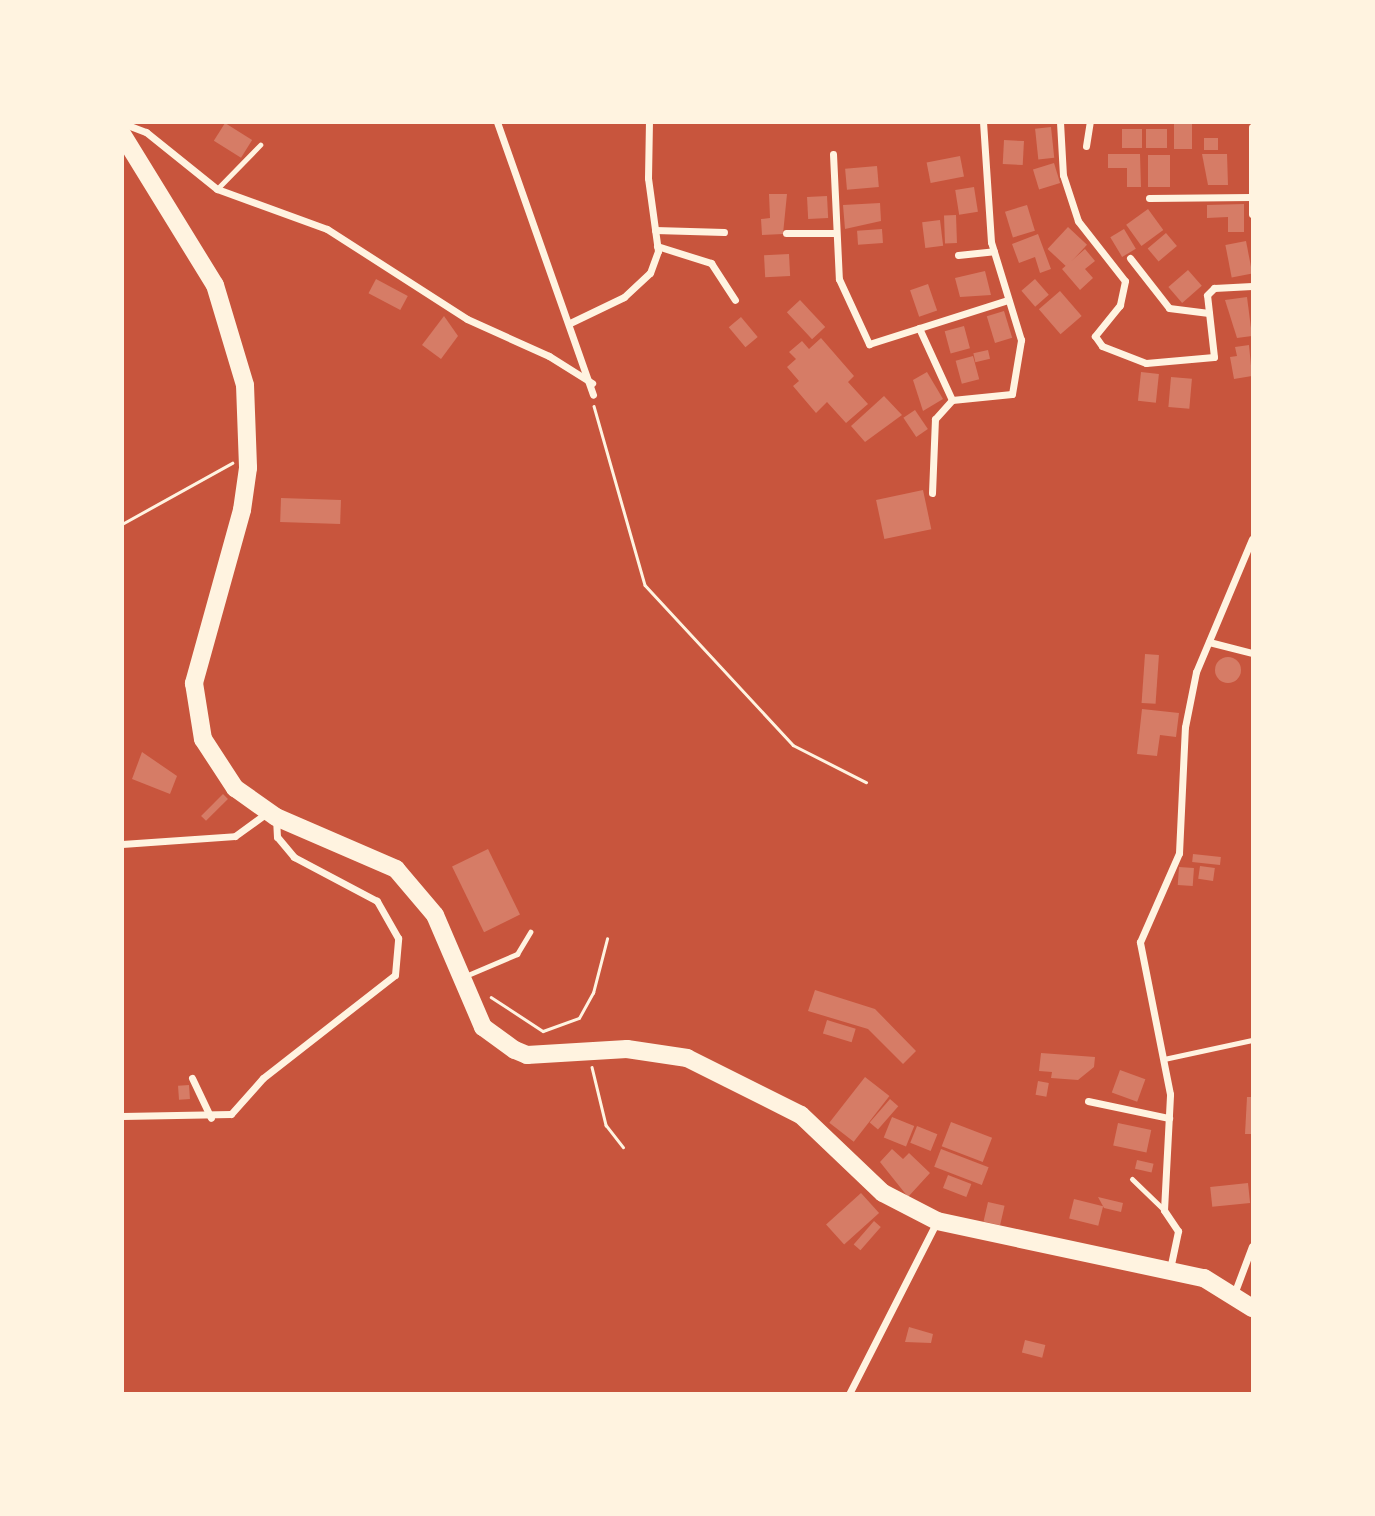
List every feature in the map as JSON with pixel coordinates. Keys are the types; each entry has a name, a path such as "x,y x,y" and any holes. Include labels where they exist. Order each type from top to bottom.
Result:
{"main road":[{"path":"122,134 186,232 228,318 245,385 248,457 233,548 194,683 203,739 235,788 272,815 396,869 435,915 483,1027 515,1050 657,1052 745,1084 801,1115 883,1193 937,1221 1170,1269 1234,1294 1252,1308"}],"street":[{"path":"498,122 592,383 593,395"},
{"path":"570,323 635,290 650,273 657,246 649,122"},
{"path":"1060,122 1063,175 1078,221 1125,281 1120,305 1098,331 1097,342 1146,363 1214,358 1207,295 1214,288 1252,286"},
{"path":"1086,146 1090,122"},
{"path":"122,123 146,132 217,189 327,229 467,319 549,356 592,383"},
{"path":"932,493 935,419 953,400 1012,394 1021,340 994,251 984,123"},
{"path":"1252,127 1252,214"},
{"path":"833,155 839,279 869,344 1008,299"},
{"path":"1149,198 1251,197"},
{"path":"655,230 724,232"},
{"path":"786,233 836,233"},
{"path":"657,246 711,263 735,300"},
{"path":"958,255 994,251"},
{"path":"1130,258 1169,308 1209,313"},
{"path":"919,328 953,400"},
{"path":"1170,1269 1178,1231 1164,1210 1169,1118 1164,1059 1140,942 1179,853 1185,727 1209,642 1252,539"},
{"path":"1209,642 1252,653"},
{"path":"122,844 235,836 272,815 277,837 294,857 377,901 398,938 398,965 386,985 346,1008 231,1114 211,1118 122,1116"},
{"path":"192,1079 211,1118"},
{"path":"1088,1101 1169,1118"},
{"path":"849,1394 937,1221"},
{"path":"1234,1294 1252,1246"}],"lane":[{"path":"217,189 260,145"},
{"path":"464,985 517,954 530,932"},
{"path":"1164,1059 1252,1040"},
{"path":"1132,1179 1164,1210"}],"path":[{"path":"593,395 645,586 793,745 866,782"},
{"path":"122,524 248,457"},
{"path":"464,985 493,999 543,1031 579,1017 593,993 607,939"},
{"path":"589,1052 606,1125 623,1147"}],"building":[{"path":"1174,122 1192,122 1192,149 1174,149"},
{"path":"225,123 252,140 241,158 214,141"},
{"path":"1051,127 1054,158 1038,160 1035,129"},
{"path":"1122,129 1142,129 1142,148 1122,148"},
{"path":"1146,129 1167,129 1167,148 1146,148"},
{"path":"1204,138 1218,138 1218,150 1204,150"},
{"path":"1004,140 1024,141 1023,165 1003,164"},
{"path":"1108,154 1140,154 1141,187 1127,187 1127,168 1108,168"},
{"path":"1202,154 1227,154 1228,185 1208,185"},
{"path":"1148,155 1170,155 1170,187 1148,187"},
{"path":"960,156 964,177 931,183 927,162"},
{"path":"1054,163 1060,183 1039,190 1033,169"},
{"path":"877,166 879,187 847,190 845,169"},
{"path":"974,187 978,212 959,215 955,190"},
{"path":"769,194 787,194 783,234 762,235 761,219 770,218"},
{"path":"827,196 828,218 808,219 807,197"},
{"path":"880,203 881,221 845,229 843,205"},
{"path":"1244,204 1244,232 1228,232 1228,217 1207,218 1207,205"},
{"path":"1027,205 1035,231 1013,238 1005,212"},
{"path":"1148,209 1163,230 1141,246 1126,225"},
{"path":"944,215 956,215 957,243 945,243"},
{"path":"940,220 943,246 925,248 922,222"},
{"path":"1068,227 1087,245 1067,267 1048,249"},
{"path":"882,229 883,243 858,245 857,231"},
{"path":"1124,229 1136,249 1122,257 1110,237"},
{"path":"1166,233 1177,246 1159,261 1148,248"},
{"path":"1038,234 1051,269 1040,273 1035,257 1019,263 1012,244"},
{"path":"1246,241 1252,273 1232,277 1225,245"},
{"path":"1085,249 1095,261 1085,269 1093,278 1080,290 1062,269"},
{"path":"789,254 790,276 765,277 764,255"},
{"path":"1188,270 1202,286 1182,303 1168,287"},
{"path":"985,271 991,295 960,297 955,278"},
{"path":"376,279 408,296 400,310 368,293"},
{"path":"1035,279 1049,295 1035,307 1021,291"},
{"path":"928,284 937,310 919,317 910,290"},
{"path":"1060,291 1082,316 1061,334 1039,309"},
{"path":"1247,297 1252,336 1237,338 1225,300"},
{"path":"800,300 825,327 812,339 787,312"},
{"path":"1004,311 1012,338 995,343 987,316"},
{"path":"444,316 458,336 441,359 422,345"},
{"path":"741,317 758,337 745,347 729,327"},
{"path":"964,326 970,348 951,353 945,331"},
{"path":"821,338 854,376 848,382 868,404 846,423 827,402 816,413 793,386 799,381 787,367 796,359 789,352 802,341 809,349"},
{"path":"1249,345 1252,376 1234,379 1230,357 1237,356 1235,347"},
{"path":"988,350 990,359 975,362 973,353"},
{"path":"973,356 979,379 962,384 956,361"},
{"path":"927,372 943,399 923,411 913,380"},
{"path":"1141,372 1159,374 1156,403 1138,401"},
{"path":"1171,377 1192,379 1189,409 1168,407"},
{"path":"884,396 902,415 865,442 851,426"},
{"path":"915,410 928,429 916,437 903,418"},
{"path":"923,490 931,529 884,539 876,500"},
{"path":"281,498 341,500 340,524 280,522"},
{"path":"1145,654 1159,655 1156,704 1142,703"},
{"path":"1228,657 1237,661 1241,670 1237,679 1228,683 1219,679 1215,670 1219,661"},
{"path":"1142,709 1179,713 1176,737 1160,735 1157,756 1137,754"},
{"path":"142,752 177,776 170,794 132,779"},
{"path":"223,794 228,799 206,821 201,816"},
{"path":"488,849 520,915 484,932 452,867"},
{"path":"1193,854 1221,857 1220,865 1192,862"},
{"path":"1200,866 1215,868 1213,881 1198,879"},
{"path":"1179,867 1194,868 1193,886 1178,885"},
{"path":"815,990 875,1009 916,1051 903,1064 868,1029 808,1011"},
{"path":"827,1020 856,1029 852,1042 823,1033"},
{"path":"1041,1053 1095,1057 1094,1067 1078,1080 1051,1078 1052,1072 1039,1071"},
{"path":"1120,1070 1145,1079 1137,1102 1112,1093"},
{"path":"865,1077 889,1096 854,1142 829,1123"},
{"path":"1038,1081 1049,1083 1046,1097 1036,1095"},
{"path":"189,1085 190,1099 179,1100 178,1086"},
{"path":"1247,1097 1252,1097 1252,1134 1245,1134"},
{"path":"890,1099 898,1106 878,1130 870,1122"},
{"path":"892,1117 914,1126 906,1146 884,1137"},
{"path":"951,1122 992,1138 983,1162 942,1146"},
{"path":"1118,1123 1151,1130 1146,1153 1113,1145"},
{"path":"917,1126 937,1134 931,1151 910,1143"},
{"path":"892,1149 903,1159 909,1153 930,1173 908,1197 880,1162"},
{"path":"941,1149 989,1167 982,1185 934,1167"},
{"path":"1137,1160 1154,1164 1152,1173 1135,1169"},
{"path":"948,1175 971,1184 966,1197 943,1188"},
{"path":"1248,1183 1250,1203 1212,1207 1210,1187"},
{"path":"861,1193 879,1213 844,1245 826,1224"},
{"path":"1098,1197 1123,1203 1121,1212 1104,1208"},
{"path":"1074,1199 1103,1206 1098,1226 1069,1218"},
{"path":"988,1202 1005,1206 1000,1225 984,1221"},
{"path":"874,1221 881,1227 860,1250 854,1244"},
{"path":"909,1327 933,1334 931,1343 905,1342"},
{"path":"1025,1340 1045,1345 1042,1358 1022,1353"}]}
